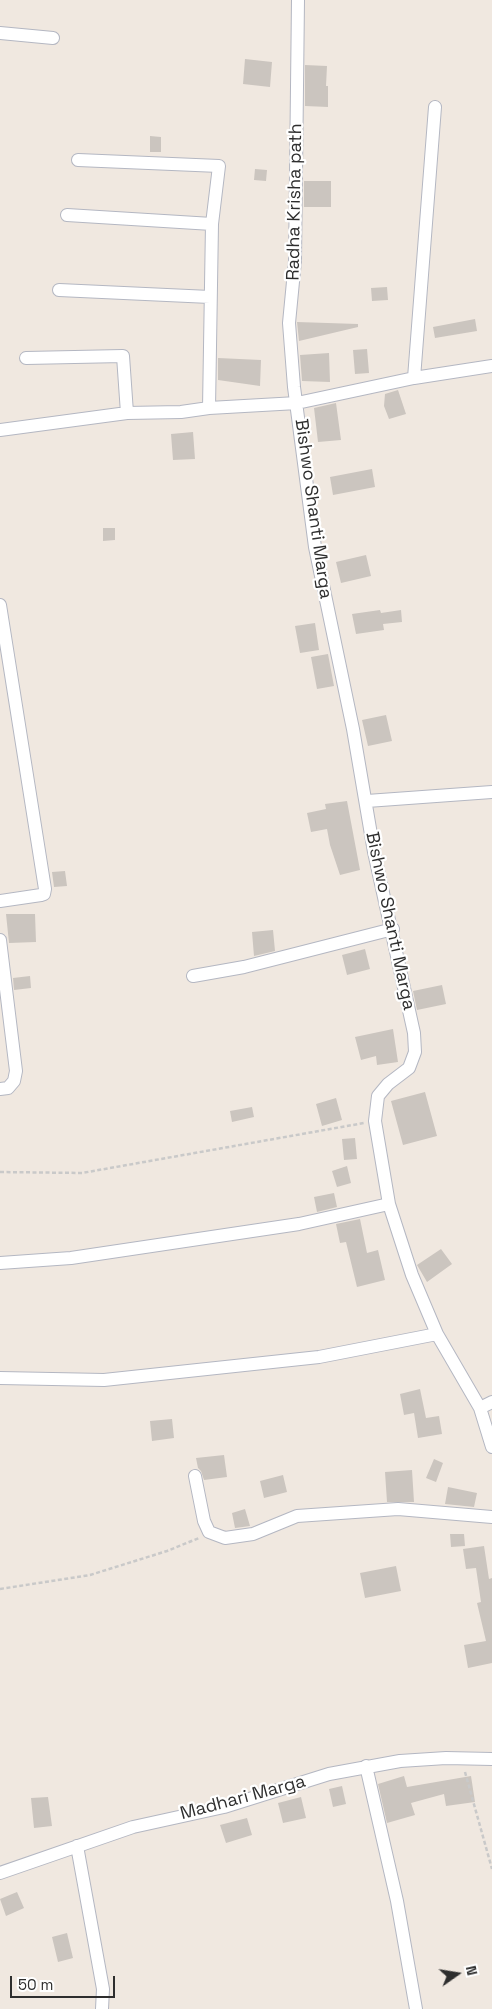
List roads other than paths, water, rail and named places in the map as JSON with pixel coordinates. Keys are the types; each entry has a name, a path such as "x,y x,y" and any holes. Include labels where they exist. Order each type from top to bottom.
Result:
{"street":[{"name":"Radha Krisha path","path":"298,0 296,261 289,323 294,387 298,403"},
{"path":"0,33 53,38"},
{"path":"414,378 435,107"},
{"path":"78,160 219,166 212,224 209,408"},
{"path":"68,215 212,224"},
{"path":"59,290 210,297"},
{"path":"26,358 123,356 127,413"},
{"path":"0,430 127,413 181,412 209,408 298,403 414,378 492,366"},
{"name":"Bishwo Shanti Marga","path":"298,403 315,548 367,801 374,852 393,929 414,1034 416,1052 409,1068 388,1084 378,1096 375,1121 389,1204 412,1275 437,1334 480,1408 492,1447"},
{"path":"0,605 45,889 44,894 0,901"},
{"path":"367,801 492,792"},
{"path":"193,976 244,967 393,929"},
{"path":"0,940 16,1071 14,1081 8,1088 0,1088"},
{"path":"0,1263 71,1258 299,1224 389,1204"},
{"path":"0,1378 104,1380 319,1356 437,1334"},
{"path":"480,1408 492,1402"},
{"path":"195,1476 204,1521 210,1533 217,1537 231,1539 253,1534 298,1516 340,1514 380,1509 407,1509 492,1517"},
{"name":"Madhari Marga","path":"0,1873 133,1827 224,1807 329,1774 366,1766 427,1759 492,1759"},
{"path":"366,1766 397,1901 416,2009"},
{"path":"78,1846 101,1980 102,2009"}]}
